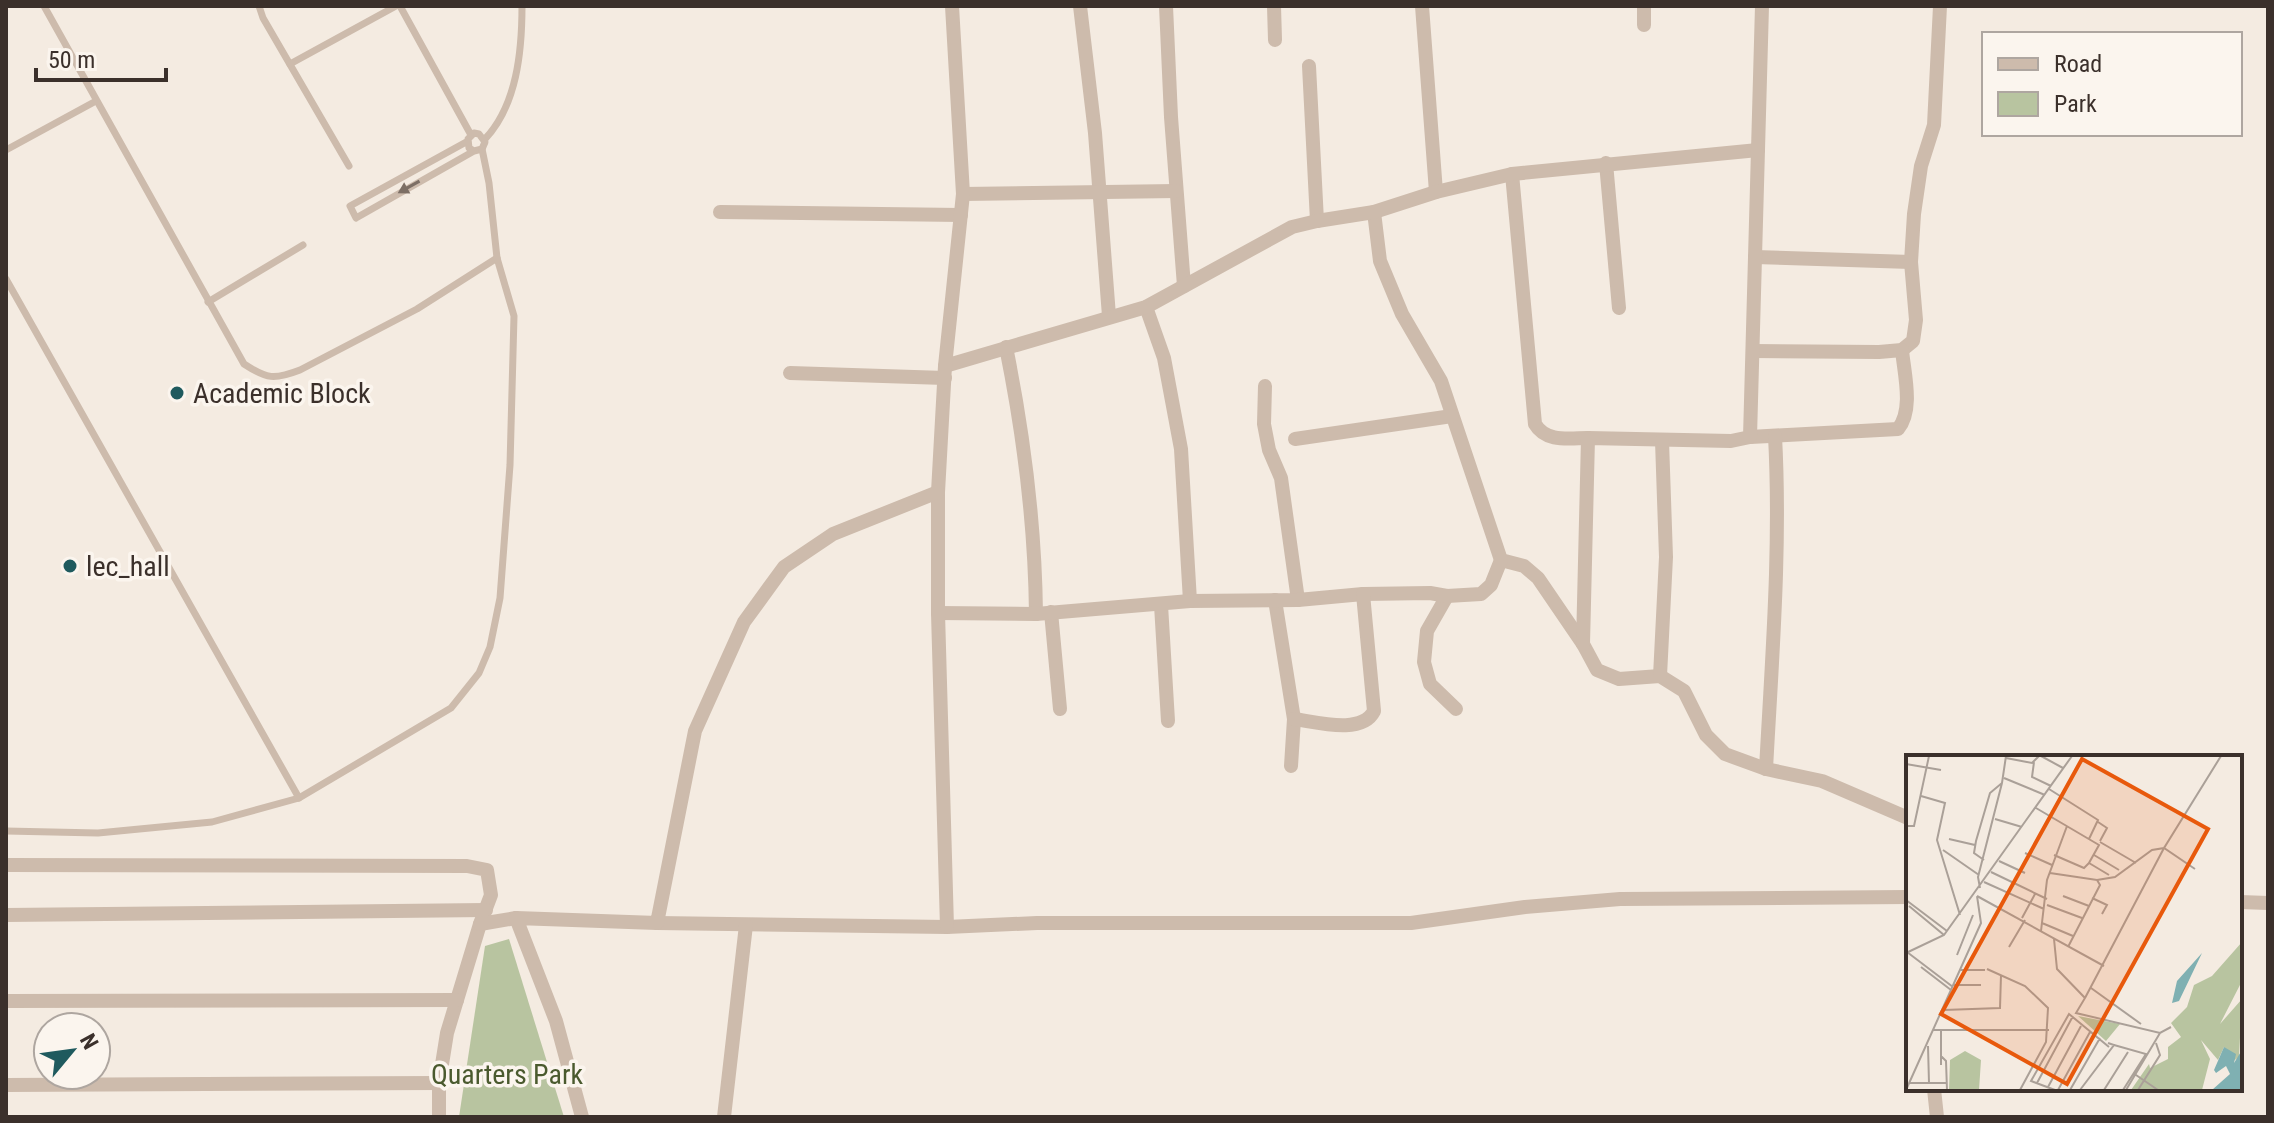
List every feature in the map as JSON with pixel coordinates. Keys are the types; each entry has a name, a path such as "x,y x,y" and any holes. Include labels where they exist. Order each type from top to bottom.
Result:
{"street":[{"path":"947,927 938,613 938,492 945,372 963,194 952,6"},
{"path":"1080,6 1095,133 1109,316"},
{"path":"1166,6 1184,286"},
{"path":"1274,6 1275,40"},
{"path":"1422,6 1436,192"},
{"path":"1644,6 1644,25"},
{"path":"1750,437 1762,6"},
{"path":"1753,351 1879,352 1902,350 1913,341 1916,320 1911,262 1914,214 1921,166 1934,125 1940,6"},
{"path":"1309,66 1317,221"},
{"path":"790,373 945,372 1006,347 1146,307 1292,227 1374,212 1436,192 1512,174 1758,150"},
{"path":"1606,163 1619,308"},
{"path":"1512,174 1535,424 1539,431 1551,438 1731,441 1750,437 1898,429 1907,412 1902,350"},
{"path":"963,194 1176,191"},
{"path":"720,212 961,215"},
{"path":"938,613 1044,613 1190,601 1298,600 1363,594 1430,593 1447,596 1481,594 1491,585 1501,560 1441,381 1402,314 1380,261 1374,212"},
{"path":"1755,257 1911,262"},
{"path":"1146,307 1164,358 1181,449 1190,601"},
{"path":"1006,347 1028,472 1044,613 1060,709"},
{"path":"1265,386 1264,424 1269,450 1281,478 1298,600"},
{"path":"1295,439 1452,416"},
{"path":"1766,769 1777,583 1775,436"},
{"path":"1583,644 1588,438"},
{"path":"1660,676 1666,557 1662,441"},
{"path":"657,923 695,731 744,622 784,567 833,534 938,492"},
{"path":"1501,560 1524,566 1538,578 1597,670 1619,679 1660,676 1684,691 1706,735 1725,754 1766,769 1822,781 1906,817"},
{"path":"1294,719 1358,725 1370,718 1374,711 1363,594"},
{"path":"1447,596 1427,631 1424,662 1430,684 1456,709"},
{"path":"1275,600 1294,719 1291,766"},
{"path":"1161,605 1168,721"},
{"path":"6,865 476,866 487,870 491,895 447,1033 439,1083 439,1117"},
{"path":"6,915 483,917 947,927 1037,923 1411,923 1525,907 1620,899 1906,897"},
{"path":"2242,902 2268,903"},
{"path":"516,918 556,1021 582,1117"},
{"path":"724,1117 746,925"},
{"path":"6,1001 457,1000"},
{"path":"6,1085 439,1083"},
{"path":"1934,1091 1937,1117"}],"lane":[{"path":"44,6 244,364 265,378 285,376 417,309 497,258"},
{"path":"259,6 349,166"},
{"path":"290,64 398,6 469,138 469,148 478,150"},
{"path":"485,139 479,134 469,138 350,206 356,218 478,150 503,113 517,75 522,6"},
{"path":"6,150 96,101"},
{"path":"6,831 98,833 212,822 299,798 451,708 479,673 490,647 500,598 510,465 514,316 497,258 489,183 478,150"},
{"path":"208,302 303,245"},
{"path":"6,279 299,798"}],"green space":[{"name":"Quarters Park","path":"509,939 564,1117 459,1117 485,946"}],"place":[{"name":"Academic Block","path":"177,393"},
{"name":"lec_hall","path":"70,566"}]}
